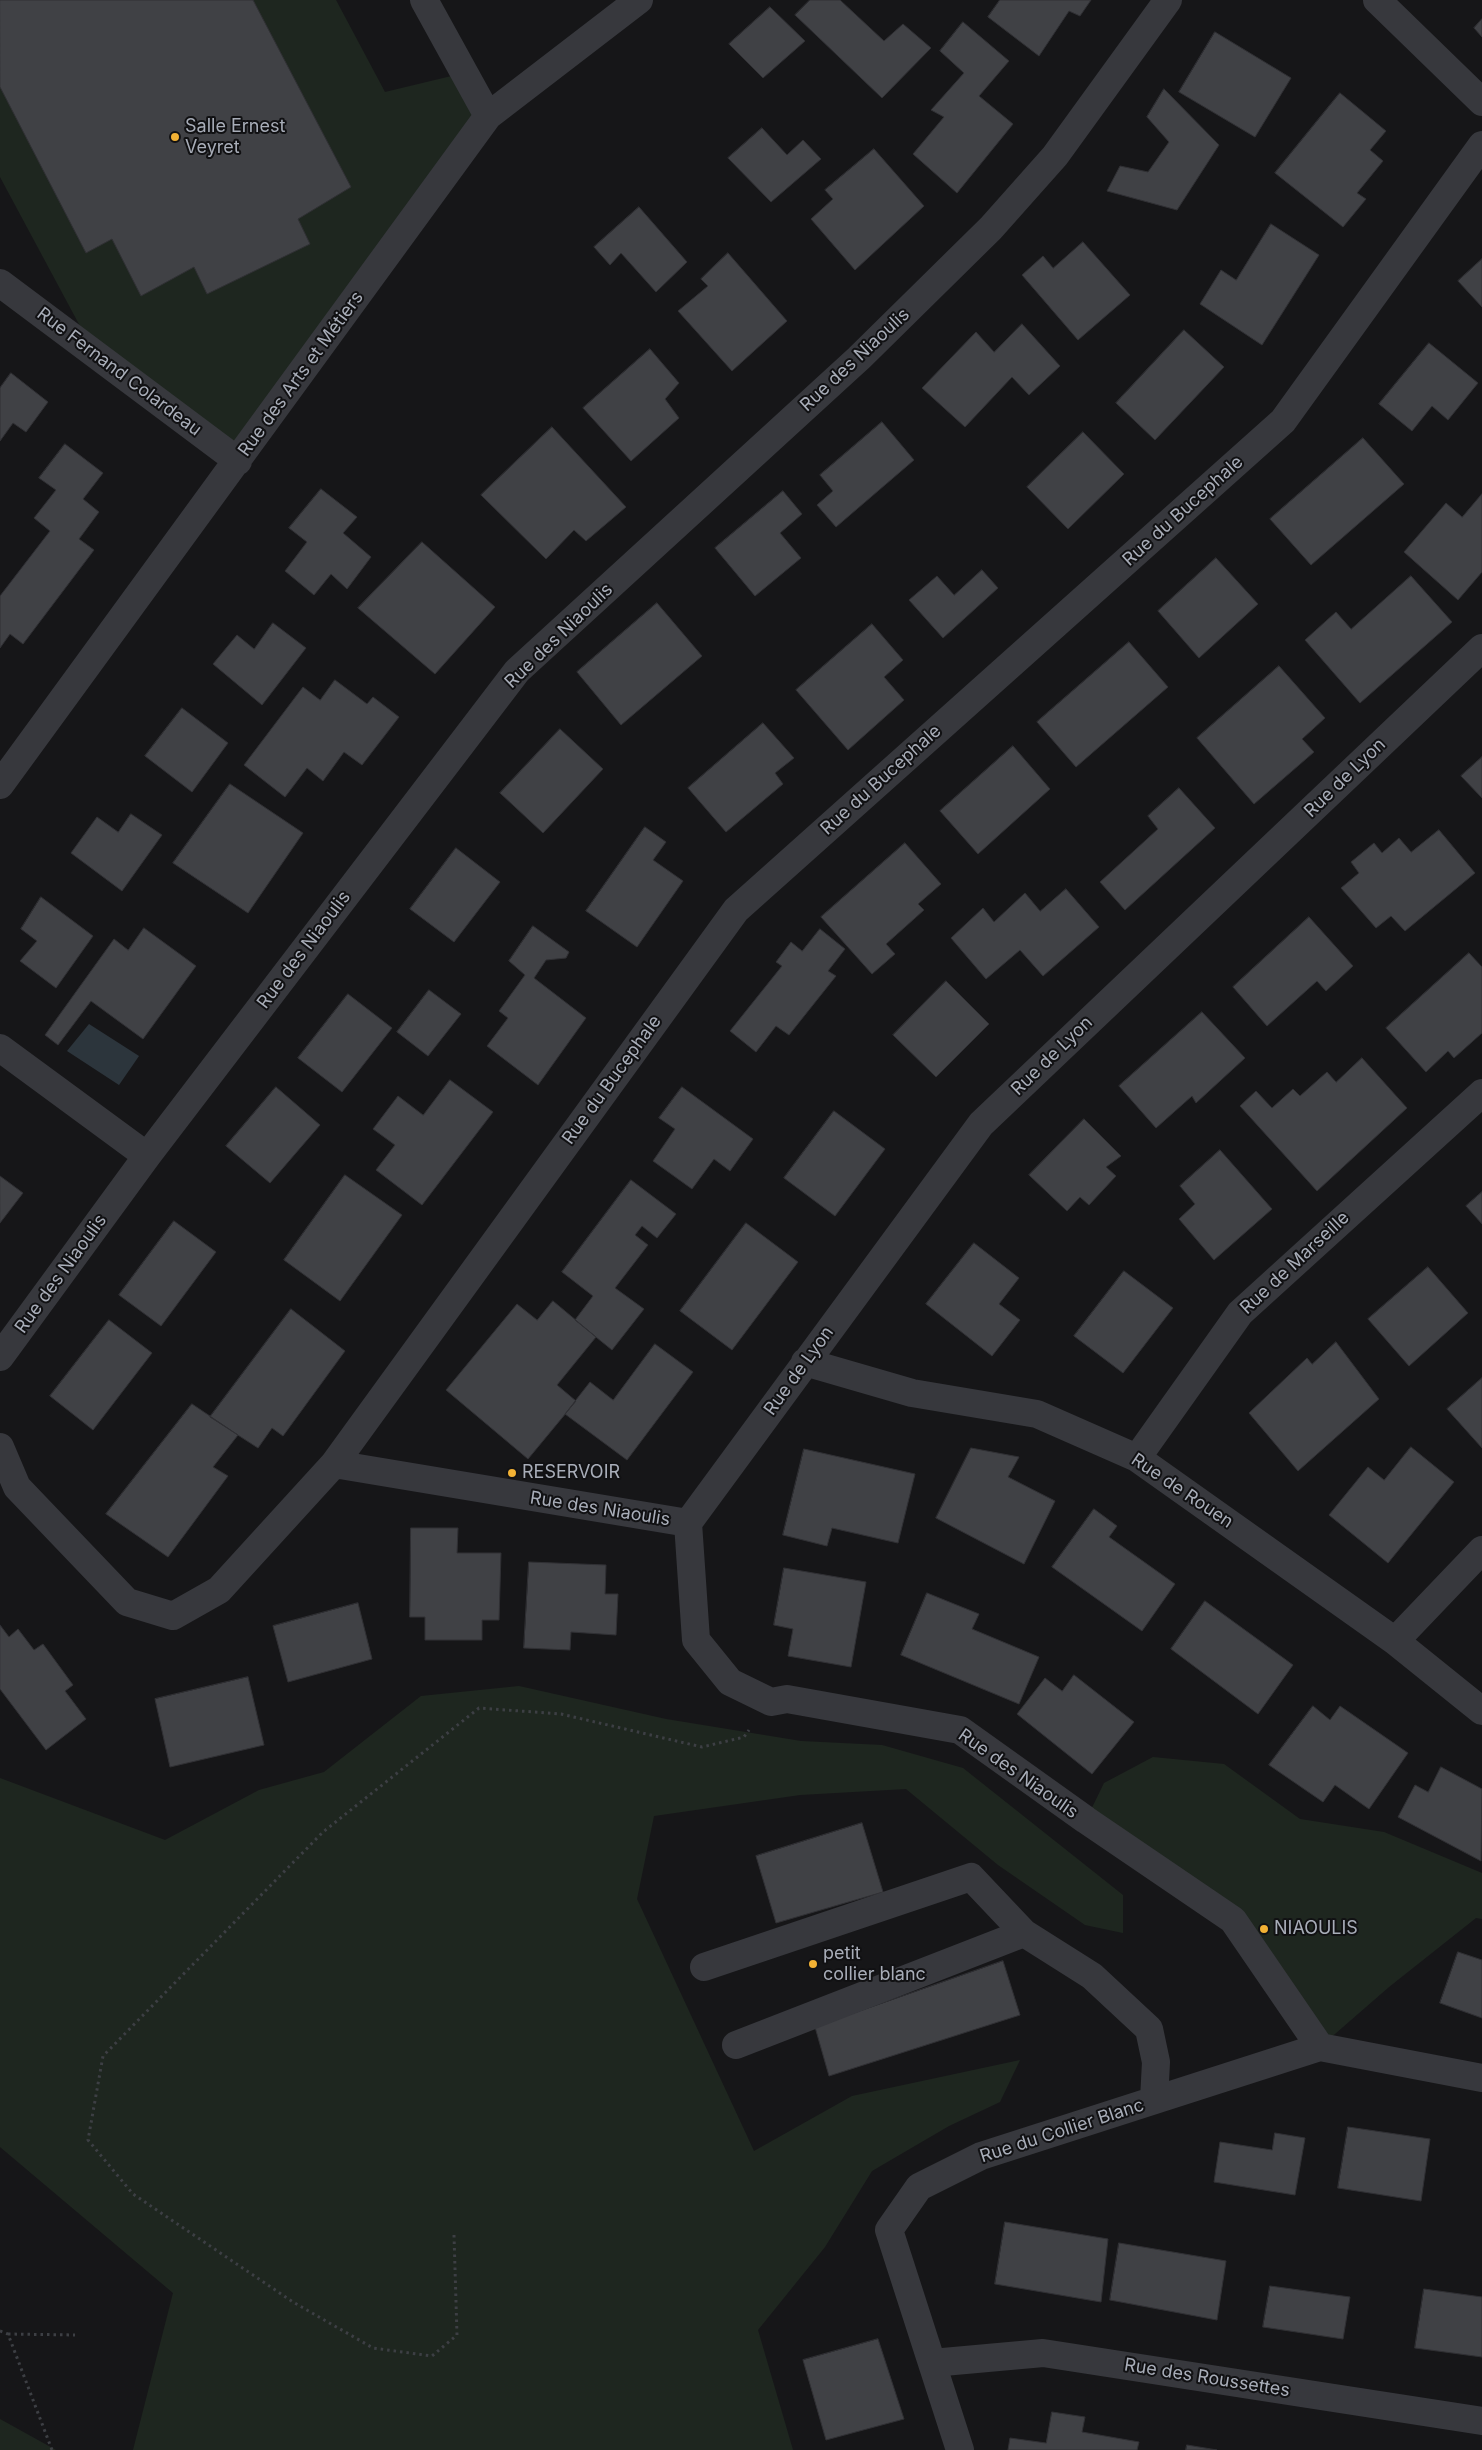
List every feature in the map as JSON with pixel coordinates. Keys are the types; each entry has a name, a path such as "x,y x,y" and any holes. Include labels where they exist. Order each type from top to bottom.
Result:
{"street":[{"path":"424,0 488,116"},
{"name":"Rue des Arts et Métiers","path":"0,785 488,116 638,0"},
{"name":"Rue des Niaoulis","path":"0,1357 147,1156 517,671 859,358 991,228 1055,156 1168,0"},
{"path":"1376,0 1482,102"},
{"name":"Rue du Bucephale","path":"334,1464 736,910 1283,421 1482,145"},
{"name":"Rue Fernand Colardeau","path":"0,283 238,460"},
{"name":"Rue de Lyon","path":"688,1523 981,1124 1482,648"},
{"path":"0,1048 147,1156"},
{"name":"Rue de Marseille","path":"1136,1458 1240,1313 1482,1093"},
{"name":"Rue de Rouen","path":"806,1362 912,1393 1038,1414 1136,1458 1395,1640 1482,1711"},
{"path":"0,1447 17,1487 127,1602 173,1616 219,1590 334,1464"},
{"name":"Rue des Niaoulis","path":"334,1464 688,1523 696,1640 730,1682 771,1702 787,1699 960,1730 1086,1820 1233,1920 1320,2047"},
{"path":"1395,1640 1482,1550"},
{"path":"704,1967 971,1877 1024,1932 1092,1976 1149,2029 1156,2062 1154,2100"},
{"path":"736,2045 1024,1932"},
{"name":"Rue du Collier Blanc","path":"960,2450 889,2230 919,2187 981,2156 1320,2047 1482,2078"},
{"name":"Rue des Roussettes","path":"932,2363 1043,2353 1482,2421"}],"path":[{"path":"454,2235 457,2335 432,2356 373,2348 293,2302 133,2194 88,2140 103,2056 323,1832 478,1708 561,1714 702,1747 744,1737 771,1702"},
{"path":"0,2331 8,2334 75,2335"},
{"path":"8,2334 52,2450"}],"shaded area":[{"path":"0,0 336,0 385,92 464,73 488,116 238,461 95,354 0,177"},
{"path":"89,1024 139,1056 119,1085 67,1051"},
{"path":"519,1686 666,1719 801,1741 882,1745 963,1768 1123,1895 1123,1933 1085,1925 998,1865 906,1789 800,1795 654,1816 637,1899 754,2151 852,2096 1020,2060 1000,2102 949,2126 872,2171 825,2247 758,2330 793,2450 133,2450 173,2293 0,2147 0,1778 165,1840 259,1790 324,1772 421,1696"},
{"path":"1153,1757 1224,1764 1300,1819 1384,1832 1482,1873 1482,1919 1476,1918 1389,1987 1320,2047 1233,1920 1086,1820 1104,1783"},
{"path":"0,2419 56,2450 0,2450"}],"building":[{"name":"Salle Ernest Veyret","path":"0,0 253,0 351,187 298,219 310,244 207,294 194,267 141,296 112,239 86,253 0,87"},
{"path":"810,0 840,0 884,41 903,24 931,48 882,98 795,15"},
{"path":"1000,0 1091,0 1080,16 1069,11 1039,56 988,17"},
{"path":"770,7 805,41 763,78 729,44"},
{"path":"1482,19 1482,37 1474,28"},
{"path":"963,22 1009,61 979,96 1013,124 957,193 913,154 944,117 931,110 964,73 940,51"},
{"path":"1215,32 1291,78 1255,137 1179,92"},
{"path":"1164,89 1219,145 1177,210 1107,191 1120,166 1148,172 1169,142 1147,117"},
{"path":"1340,93 1386,131 1370,150 1383,161 1357,193 1366,199 1343,227 1275,173"},
{"path":"762,128 787,155 803,140 821,159 771,202 728,158"},
{"path":"874,149 924,206 855,270 811,219 833,199 825,190"},
{"path":"639,207 687,262 656,292 621,253 610,265 594,247"},
{"path":"1271,224 1319,255 1262,345 1200,304 1221,270 1236,280"},
{"path":"1083,242 1130,295 1078,340 1022,275 1043,256 1053,268"},
{"path":"728,253 787,321 732,371 678,311 708,286 701,279"},
{"path":"1482,259 1482,307 1458,281"},
{"path":"1022,324 1060,366 1029,395 1012,377 965,427 922,388 976,332 994,352"},
{"path":"1184,330 1224,367 1155,440 1116,403"},
{"path":"1429,343 1478,383 1448,420 1432,406 1412,431 1379,404"},
{"path":"650,349 679,383 665,399 679,418 631,461 583,408"},
{"path":"11,373 48,402 26,432 13,423 0,441 0,388"},
{"path":"882,422 914,460 836,527 817,505 833,491 820,475"},
{"path":"552,427 626,507 586,541 574,530 546,559 481,495"},
{"path":"1083,432 1124,474 1068,529 1027,487"},
{"path":"1363,438 1404,484 1311,565 1270,519"},
{"path":"65,444 103,473 83,499 99,512 79,539 94,550 23,644 10,634 0,648 0,596 50,531 34,518 56,490 39,478"},
{"path":"321,489 357,517 343,533 371,557 347,589 331,574 314,595 285,571 307,542 289,528"},
{"path":"783,491 802,514 780,533 801,558 755,596 715,548"},
{"path":"1482,494 1482,572 1458,600 1404,552 1446,503 1462,517"},
{"path":"422,542 495,607 435,674 358,608"},
{"path":"1216,558 1258,604 1199,658 1158,611"},
{"path":"982,570 998,588 943,638 909,600 937,576 954,595"},
{"path":"1411,576 1452,622 1360,703 1305,640 1336,612 1351,629"},
{"path":"657,603 702,656 621,725 577,672"},
{"path":"273,623 306,648 262,705 213,664 237,635 254,649"},
{"path":"872,624 903,660 884,677 904,700 848,750 796,690"},
{"path":"1129,642 1168,687 1076,767 1037,722"},
{"path":"1279,666 1325,718 1302,739 1314,752 1254,804 1197,738"},
{"path":"335,680 367,704 373,697 399,717 362,765 344,752 323,781 307,768 285,797 244,765 303,687 320,700"},
{"path":"182,708 228,743 192,792 145,756"},
{"path":"763,723 794,758 775,773 783,784 726,832 688,788"},
{"path":"560,729 603,769 543,833 500,793"},
{"path":"1013,746 1050,789 978,854 940,811"},
{"path":"1482,757 1482,798 1461,776"},
{"path":"230,784 303,833 248,913 173,863"},
{"path":"1179,788 1215,828 1125,910 1100,882 1158,829 1148,816"},
{"path":"131,814 162,835 122,891 71,853 97,817 118,832"},
{"path":"645,827 666,842 653,860 683,881 637,947 586,911"},
{"path":"1439,830 1475,873 1405,931 1391,916 1376,928 1341,888 1359,873 1351,862 1374,843 1382,853 1399,838 1411,852"},
{"path":"905,843 941,884 918,904 924,910 886,944 895,954 872,974 821,917"},
{"path":"456,848 500,882 454,942 410,909"},
{"path":"1066,889 1099,927 1043,976 1020,950 986,979 951,938 983,908 994,922 1025,893 1040,911"},
{"path":"41,897 93,936 56,988 20,961 37,941 21,929"},
{"path":"1309,917 1353,966 1326,991 1317,981 1267,1026 1233,987"},
{"path":"533,926 569,952 566,958 546,960 534,978 586,1018 538,1085 487,1046 508,1018 499,1011 525,975 509,961"},
{"path":"144,928 196,966 143,1039 91,1001 58,1045 45,1035 114,939 128,950"},
{"path":"820,929 845,949 828,971 836,976 789,1035 776,1026 756,1052 730,1031 782,966 776,962 791,942 802,951"},
{"path":"1469,953 1482,967 1482,1033 1454,1058 1448,1051 1426,1072 1386,1028"},
{"path":"946,981 989,1024 936,1077 893,1035"},
{"path":"429,990 461,1014 428,1056 397,1032"},
{"path":"348,994 392,1028 342,1092 298,1058"},
{"path":"1202,1012 1245,1058 1196,1103 1192,1096 1156,1128 1119,1086"},
{"path":"1362,1058 1407,1108 1317,1191 1240,1106 1256,1091 1272,1108 1293,1089 1300,1096 1327,1072 1336,1082"},
{"path":"450,1080 493,1112 422,1205 376,1170 395,1145 373,1129 398,1096 423,1115"},
{"path":"276,1087 320,1125 270,1183 226,1146"},
{"path":"682,1087 753,1139 730,1171 714,1159 692,1189 653,1161 675,1129 659,1118"},
{"path":"834,1111 885,1149 835,1216 784,1178"},
{"path":"1084,1119 1121,1156 1106,1167 1116,1176 1089,1205 1080,1197 1067,1211 1029,1175"},
{"path":"1220,1150 1272,1209 1214,1260 1179,1219 1195,1204 1180,1186"},
{"path":"345,1175 402,1215 340,1301 284,1260"},
{"path":"0,1176 23,1193 0,1223"},
{"path":"631,1180 676,1214 657,1238 642,1226 635,1235 648,1245 615,1288 644,1309 612,1350 575,1320 593,1296 562,1272"},
{"path":"1482,1192 1482,1224 1466,1206"},
{"path":"174,1221 216,1252 161,1326 119,1295"},
{"path":"746,1223 798,1262 732,1350 680,1311"},
{"path":"974,1243 1019,1278 999,1304 1020,1320 992,1356 926,1304"},
{"path":"1428,1267 1468,1313 1409,1366 1368,1319"},
{"path":"1124,1271 1173,1308 1123,1373 1074,1336"},
{"path":"553,1301 596,1337 557,1385 576,1401 528,1459 446,1390 517,1304 537,1320"},
{"path":"291,1309 345,1351 283,1436 272,1428 258,1448 210,1417"},
{"path":"109,1320 152,1353 93,1430 50,1396"},
{"path":"1336,1342 1379,1399 1298,1471 1249,1413 1307,1358 1312,1364"},
{"path":"655,1344 693,1372 627,1460 565,1414 590,1382 613,1400"},
{"path":"1482,1378 1482,1448 1447,1409"},
{"path":"192,1404 238,1435 213,1467 228,1476 168,1557 106,1514"},
{"path":"1411,1447 1454,1482 1388,1563 1329,1515 1368,1467 1384,1480"},
{"path":"971,1448 1019,1457 1008,1477 1055,1501 1024,1564 936,1518"},
{"path":"804,1449 915,1474 898,1543 832,1528 827,1546 783,1535"},
{"path":"1094,1509 1117,1526 1109,1537 1175,1584 1142,1631 1052,1567"},
{"path":"411,1528 458,1528 457,1553 501,1553 499,1620 482,1620 482,1640 425,1640 425,1617 410,1617"},
{"path":"529,1562 606,1565 605,1594 618,1594 616,1635 571,1632 570,1650 524,1648"},
{"path":"784,1568 866,1582 851,1667 788,1656 793,1629 774,1625"},
{"path":"927,1593 979,1614 972,1629 1039,1657 1019,1704 901,1655"},
{"path":"1205,1601 1293,1665 1258,1714 1171,1649"},
{"path":"358,1603 372,1659 288,1682 273,1626"},
{"path":"0,1625 9,1637 18,1629 34,1650 43,1644 73,1685 65,1691 86,1719 46,1750 0,1689"},
{"path":"1074,1675 1134,1722 1092,1774 1017,1714 1045,1678 1062,1691"},
{"path":"248,1677 264,1745 170,1767 155,1699"},
{"path":"1313,1706 1330,1720 1340,1706 1408,1753 1369,1809 1335,1785 1323,1802 1269,1765"},
{"path":"1441,1767 1482,1789 1481,1861 1398,1817 1415,1785 1428,1792"},
{"path":"862,1823 883,1892 776,1923 756,1856"},
{"path":"1458,1952 1482,1960 1482,2018 1440,2003"},
{"path":"1003,1961 1020,2015 829,2076 815,2027"},
{"path":"1348,2127 1430,2139 1421,2201 1338,2188"},
{"path":"1275,2133 1305,2138 1295,2195 1214,2182 1220,2142 1272,2150"},
{"path":"1005,2222 1108,2239 1101,2302 995,2284"},
{"path":"1119,2243 1226,2261 1217,2320 1110,2300"},
{"path":"1270,2286 1350,2297 1343,2339 1263,2327"},
{"path":"1424,2289 1482,2297 1482,2357 1415,2348"},
{"path":"878,2339 904,2419 826,2440 803,2360"},
{"path":"1052,2412 1085,2417 1082,2432 1139,2442 1137,2450 1008,2450 1010,2438 1046,2443"},
{"path":"1187,2445 1217,2450 1186,2450"}],"place":[{"name":"Salle Ernest Veyret","path":"175,137"},
{"name":"RESERVOIR","path":"512,1473"},
{"name":"NIAOULIS","path":"1264,1929"},
{"name":"petit collier blanc","path":"813,1964"}]}
